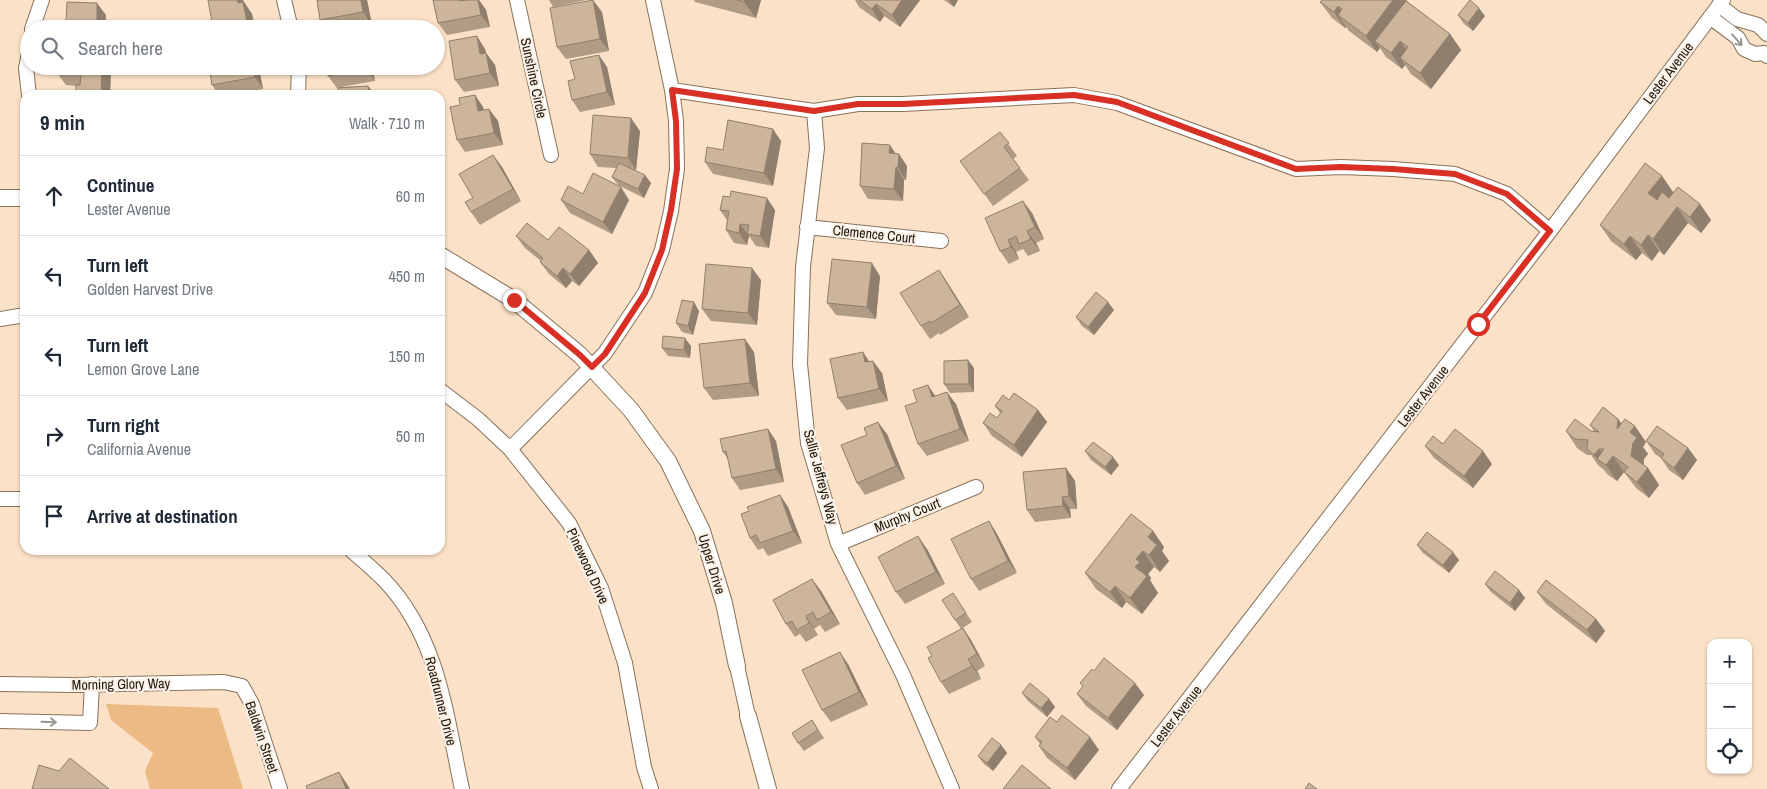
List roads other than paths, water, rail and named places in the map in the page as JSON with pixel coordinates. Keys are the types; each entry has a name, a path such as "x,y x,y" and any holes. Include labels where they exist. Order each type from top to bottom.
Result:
{"main road":[{"path":"0,198 20,198"},
{"name":"Upper Drive","path":"445,258 514,300 580,355 631,410 668,461 702,530 724,603 737,666"},
{"name":"Upper Drive","path":"748,716 768,789"}],"street":[{"path":"35,20 42,0"},
{"path":"284,0 289,20"},
{"name":"Sunshine Circle","path":"517,0 551,155"},
{"path":"510,449 605,354 645,293 662,250 671,210 677,169 676,121 672,90 653,0"},
{"path":"1721,3 1736,18 1758,25 1767,34"},
{"name":"Lester Avenue","path":"1120,789 1550,231 1721,3"},
{"path":"1710,17 1738,38 1744,49 1755,54 1766,53"},
{"path":"27,75 28,90"},
{"path":"298,90 299,75"},
{"path":"672,90 814,111 858,104 903,104 1074,95 1117,102 1296,169 1376,168 1455,174 1507,194 1550,231"},
{"name":"Sallie Jeffreys Way","path":"814,111 817,148 807,227 800,364 808,443 838,544 903,675 952,789"},
{"name":"Clemence Court","path":"807,227 941,241"},
{"path":"0,319 20,316"},
{"name":"Pinewood Drive","path":"445,394 478,419 510,449 569,523 601,588 625,662 644,767 651,789"},
{"name":"Murphy Court","path":"838,544 976,487"},
{"path":"0,499 20,499"},
{"name":"Roadrunner Drive","path":"356,555 385,581 409,613 426,642 438,674 462,789"},
{"name":"Upper Drive","path":"737,666 748,716"},
{"name":"Morning Glory Way","path":"0,684 224,682 242,686"},
{"path":"0,721 90,723 92,684"},
{"name":"Baldwin Street","path":"242,686 252,704 280,789"}]}
